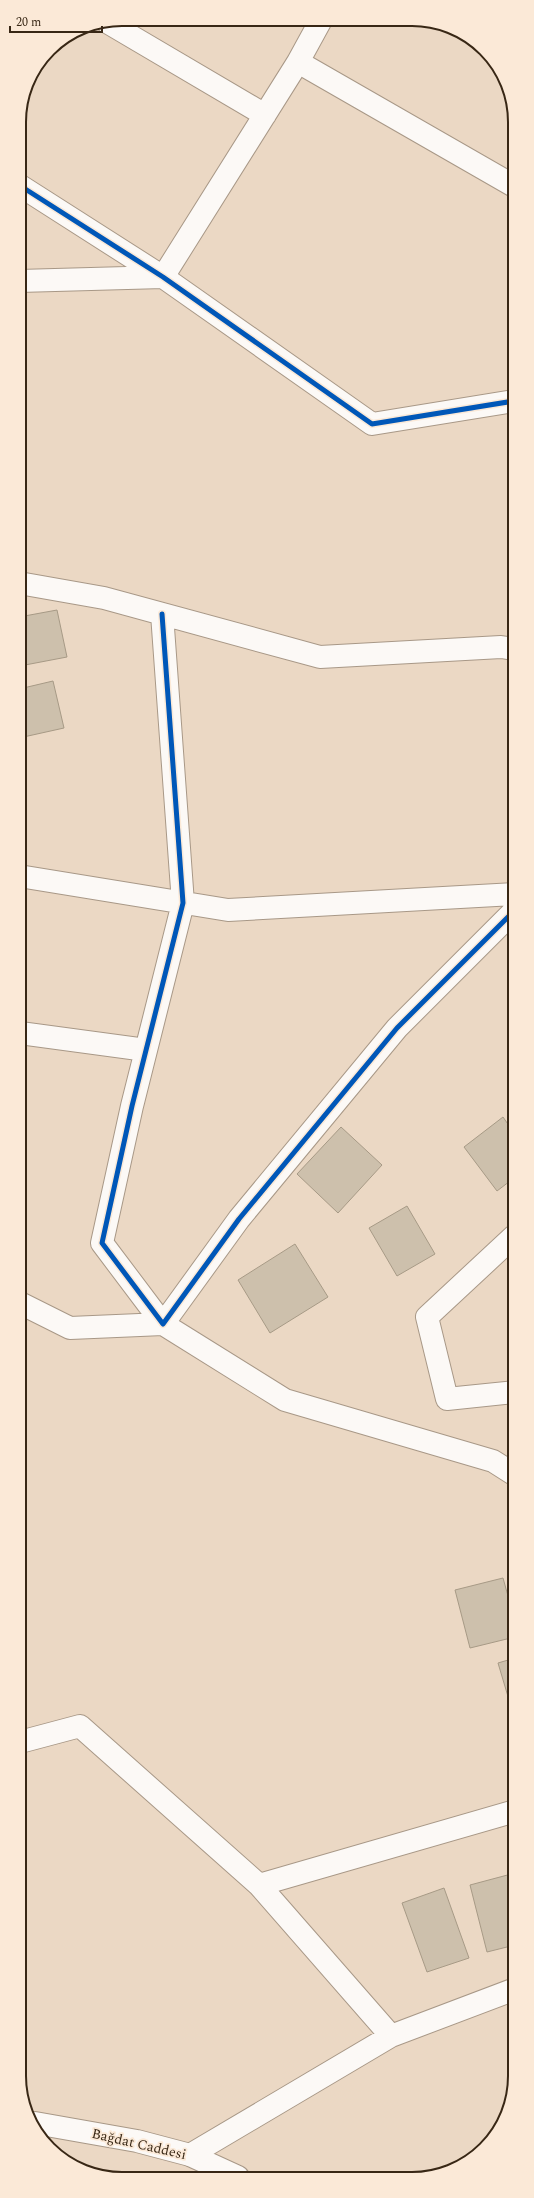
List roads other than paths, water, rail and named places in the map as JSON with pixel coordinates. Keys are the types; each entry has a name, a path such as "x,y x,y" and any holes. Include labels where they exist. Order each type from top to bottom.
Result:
{"street":[{"path":"115,26 265,115"},
{"path":"163,276 298,62 318,26"},
{"path":"298,62 508,183"},
{"path":"26,189 163,276 372,424 508,402"},
{"path":"26,281 163,276"},
{"path":"26,584 104,598 320,657 501,647 508,648"},
{"path":"162,614 183,903 146,1050 102,1243 163,1324 284,1400 493,1461 508,1471"},
{"path":"26,877 228,910 508,894"},
{"path":"163,1324 239,1219 397,1028 508,917"},
{"path":"26,1034 146,1050"},
{"path":"508,1242 427,1317 447,1399 508,1393"},
{"path":"26,1306 70,1328 163,1324"},
{"path":"26,1740 80,1726 258,1885 391,2036"},
{"path":"258,1885 508,1813"},
{"path":"190,2155 391,2036 508,1992"},
{"name":"Bağdat Caddesi","path":"40,2125 137,2141 190,2155 227,2172"}]}
